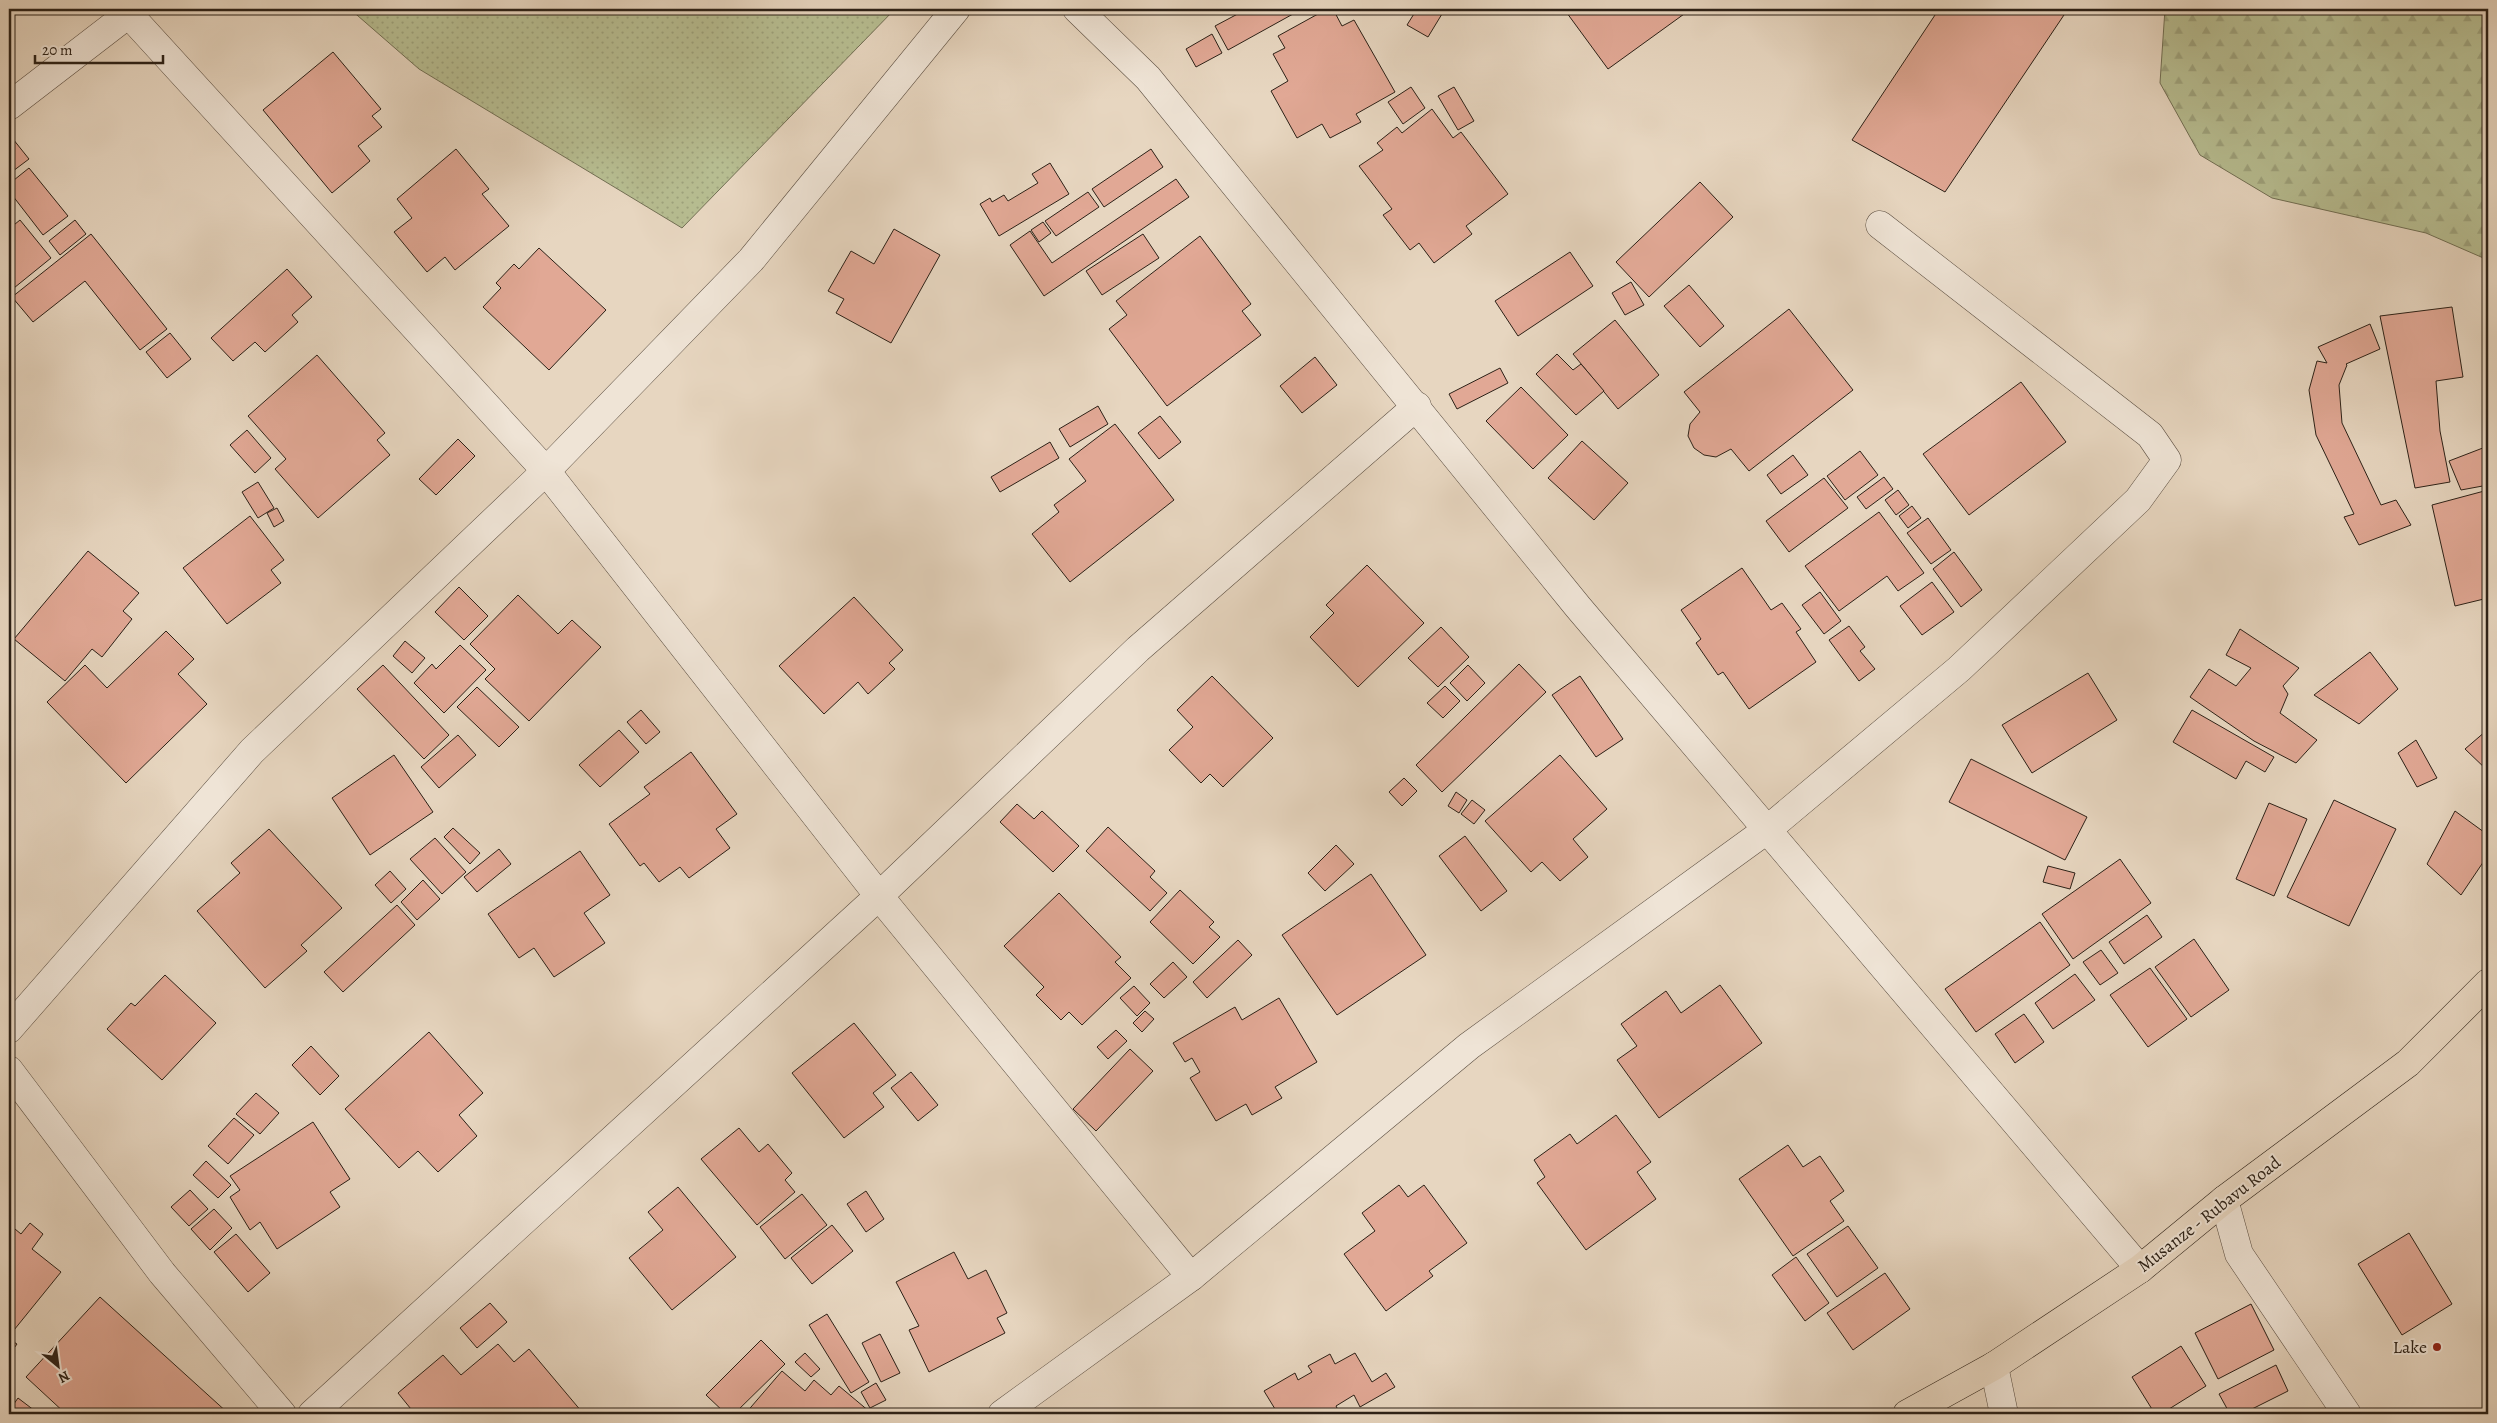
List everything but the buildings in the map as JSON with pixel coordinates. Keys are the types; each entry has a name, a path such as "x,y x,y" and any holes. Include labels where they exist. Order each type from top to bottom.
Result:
{"highway":[{"name":"Musanze - Rubavu Road","path":"1907,1414 1994,1366 2140,1269 2224,1200 2408,1064 2488,983"}],"street":[{"path":"9,1030 252,751 546,471 751,260 956,9"},
{"path":"1077,9 1148,78 1417,406 1578,607 2140,1269"},
{"path":"9,106 129,11 546,471 879,896 1191,1277"},
{"path":"1002,1414 1191,1277 1469,1046 1768,829 1959,669 2138,500 2167,460 2150,435 1880,225"},
{"path":"312,1414 879,896 1138,649 1417,406"},
{"path":"9,1070 162,1273 282,1414"},
{"path":"2224,1200 2239,1254 2347,1414"},
{"path":"1994,1366 2004,1414"}],"green space":[{"path":"350,9 895,9 682,228 419,69"},
{"path":"2165,9 2488,9 2488,260 2426,233 2272,198 2200,155 2160,83"}],"place":[{"name":"Lake","path":"2437,1347"}]}
